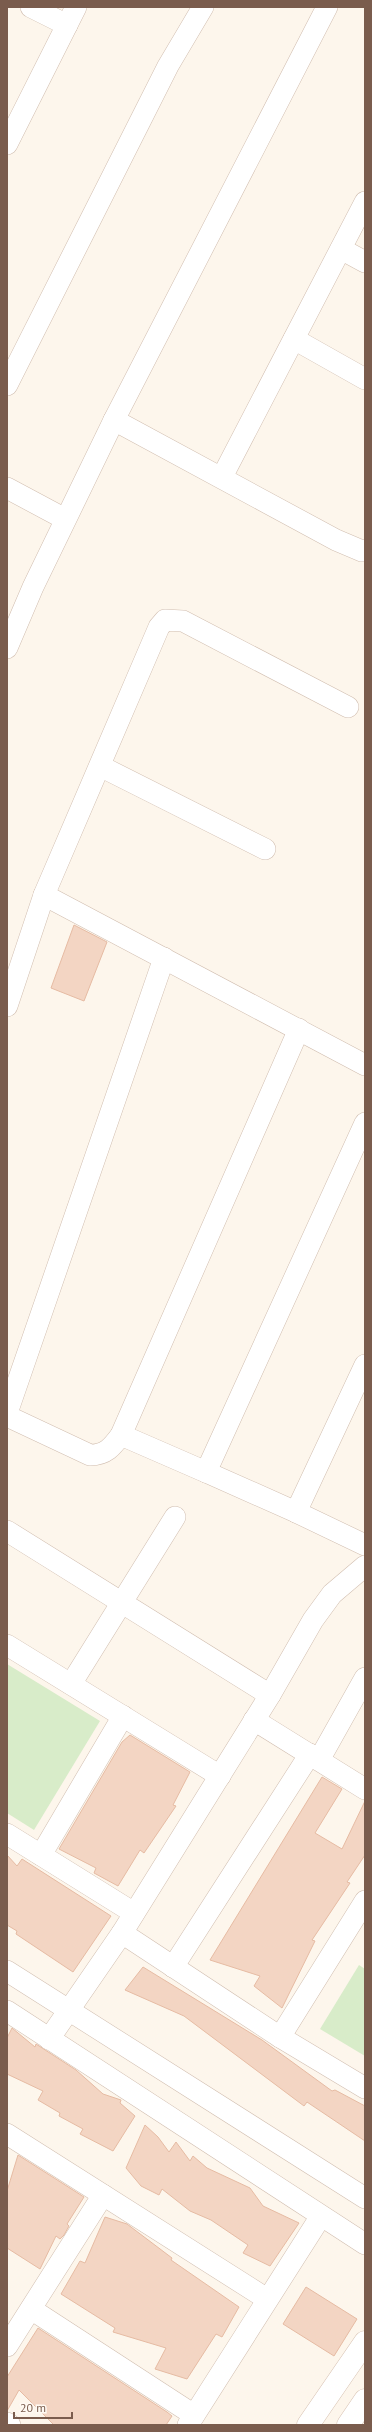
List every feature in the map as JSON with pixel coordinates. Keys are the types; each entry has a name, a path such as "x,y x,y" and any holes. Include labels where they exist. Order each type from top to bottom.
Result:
{"main road":[{"path":"308,2425 365,2342"},
{"path":"348,2425 365,2400"}],"street":[{"path":"7,144 72,16 31,7"},
{"path":"7,385 168,66 203,7"},
{"path":"7,648 33,587 114,420 328,7"},
{"path":"222,477 365,202"},
{"path":"341,249 365,262"},
{"path":"294,339 365,379"},
{"path":"114,420 353,549 362,551 365,550"},
{"path":"7,488 66,519"},
{"path":"7,1006 44,895 159,627 168,620 183,621 348,706"},
{"path":"100,766 265,849"},
{"path":"44,895 365,1065"},
{"path":"7,1413 164,958"},
{"path":"7,1416 90,1454 98,1455 106,1452 121,1435 299,1029"},
{"path":"206,1472 365,1123"},
{"path":"296,1512 365,1365"},
{"path":"121,1435 296,1512 365,1545"},
{"path":"71,1684 123,1603 175,1517"},
{"path":"7,1531 270,1695"},
{"path":"49,2039 122,1933 270,1695 324,1603 365,1566"},
{"path":"7,1645 220,1776"},
{"path":"173,1967 364,1682"},
{"path":"40,1854 123,1716"},
{"path":"254,1720 365,1789"},
{"path":"7,1834 134,1913"},
{"path":"280,2037 365,1901"},
{"path":"122,1933 280,2037 365,2088"},
{"path":"7,1970 365,2198"},
{"path":"7,2011 365,2244"},
{"path":"7,2134 267,2299"},
{"path":"7,2346 103,2195"},
{"path":"31,2309 191,2420 321,2216"}],"green space":[{"path":"7,1664 100,1721 34,1830 7,1813"},
{"path":"359,1965 365,1969 365,2056 320,2029"}],"building":[{"path":"74,925 107,942 84,1001 51,988"},
{"path":"130,1735 190,1772 173,1805 176,1806 144,1853 140,1850 118,1886 94,1873 96,1868 59,1849 122,1742"},
{"path":"322,1777 342,1789 315,1833 342,1849 365,1801 365,1855 347,1882 350,1883 312,1940 315,1941 282,2008 254,1986 260,1976 210,1960"},
{"path":"7,1855 17,1866 22,1859 111,1916 73,1972 16,1934 17,1931 7,1925"},
{"path":"143,1967 262,2040 332,2091 335,2090 365,2106 365,2141 307,2102 304,2106 184,2016 125,1990"},
{"path":"12,2028 35,2047 36,2044 76,2070 103,2094 121,2100 120,2103 135,2116 113,2151 80,2134 83,2129 59,2116 60,2113 38,2100 43,2091 7,2074 7,2038"},
{"path":"145,2125 158,2137 169,2152 176,2142 190,2161 193,2156 207,2168 250,2188 263,2206 299,2223 270,2266 243,2253 248,2245 211,2220 190,2211 162,2189 159,2195 141,2186 126,2168"},
{"path":"18,2155 84,2197 67,2224 69,2226 64,2235 60,2239 56,2236 40,2269 7,2248 7,2191"},
{"path":"105,2217 127,2224 172,2258 171,2260 239,2307 222,2337 216,2334 187,2379 155,2369 166,2348 113,2332 115,2328 61,2294 80,2261 85,2263"},
{"path":"306,2287 357,2319 334,2356 283,2324"},
{"path":"38,2328 167,2412 172,2416 166,2425 54,2425 19,2390 7,2411 7,2377"}]}
